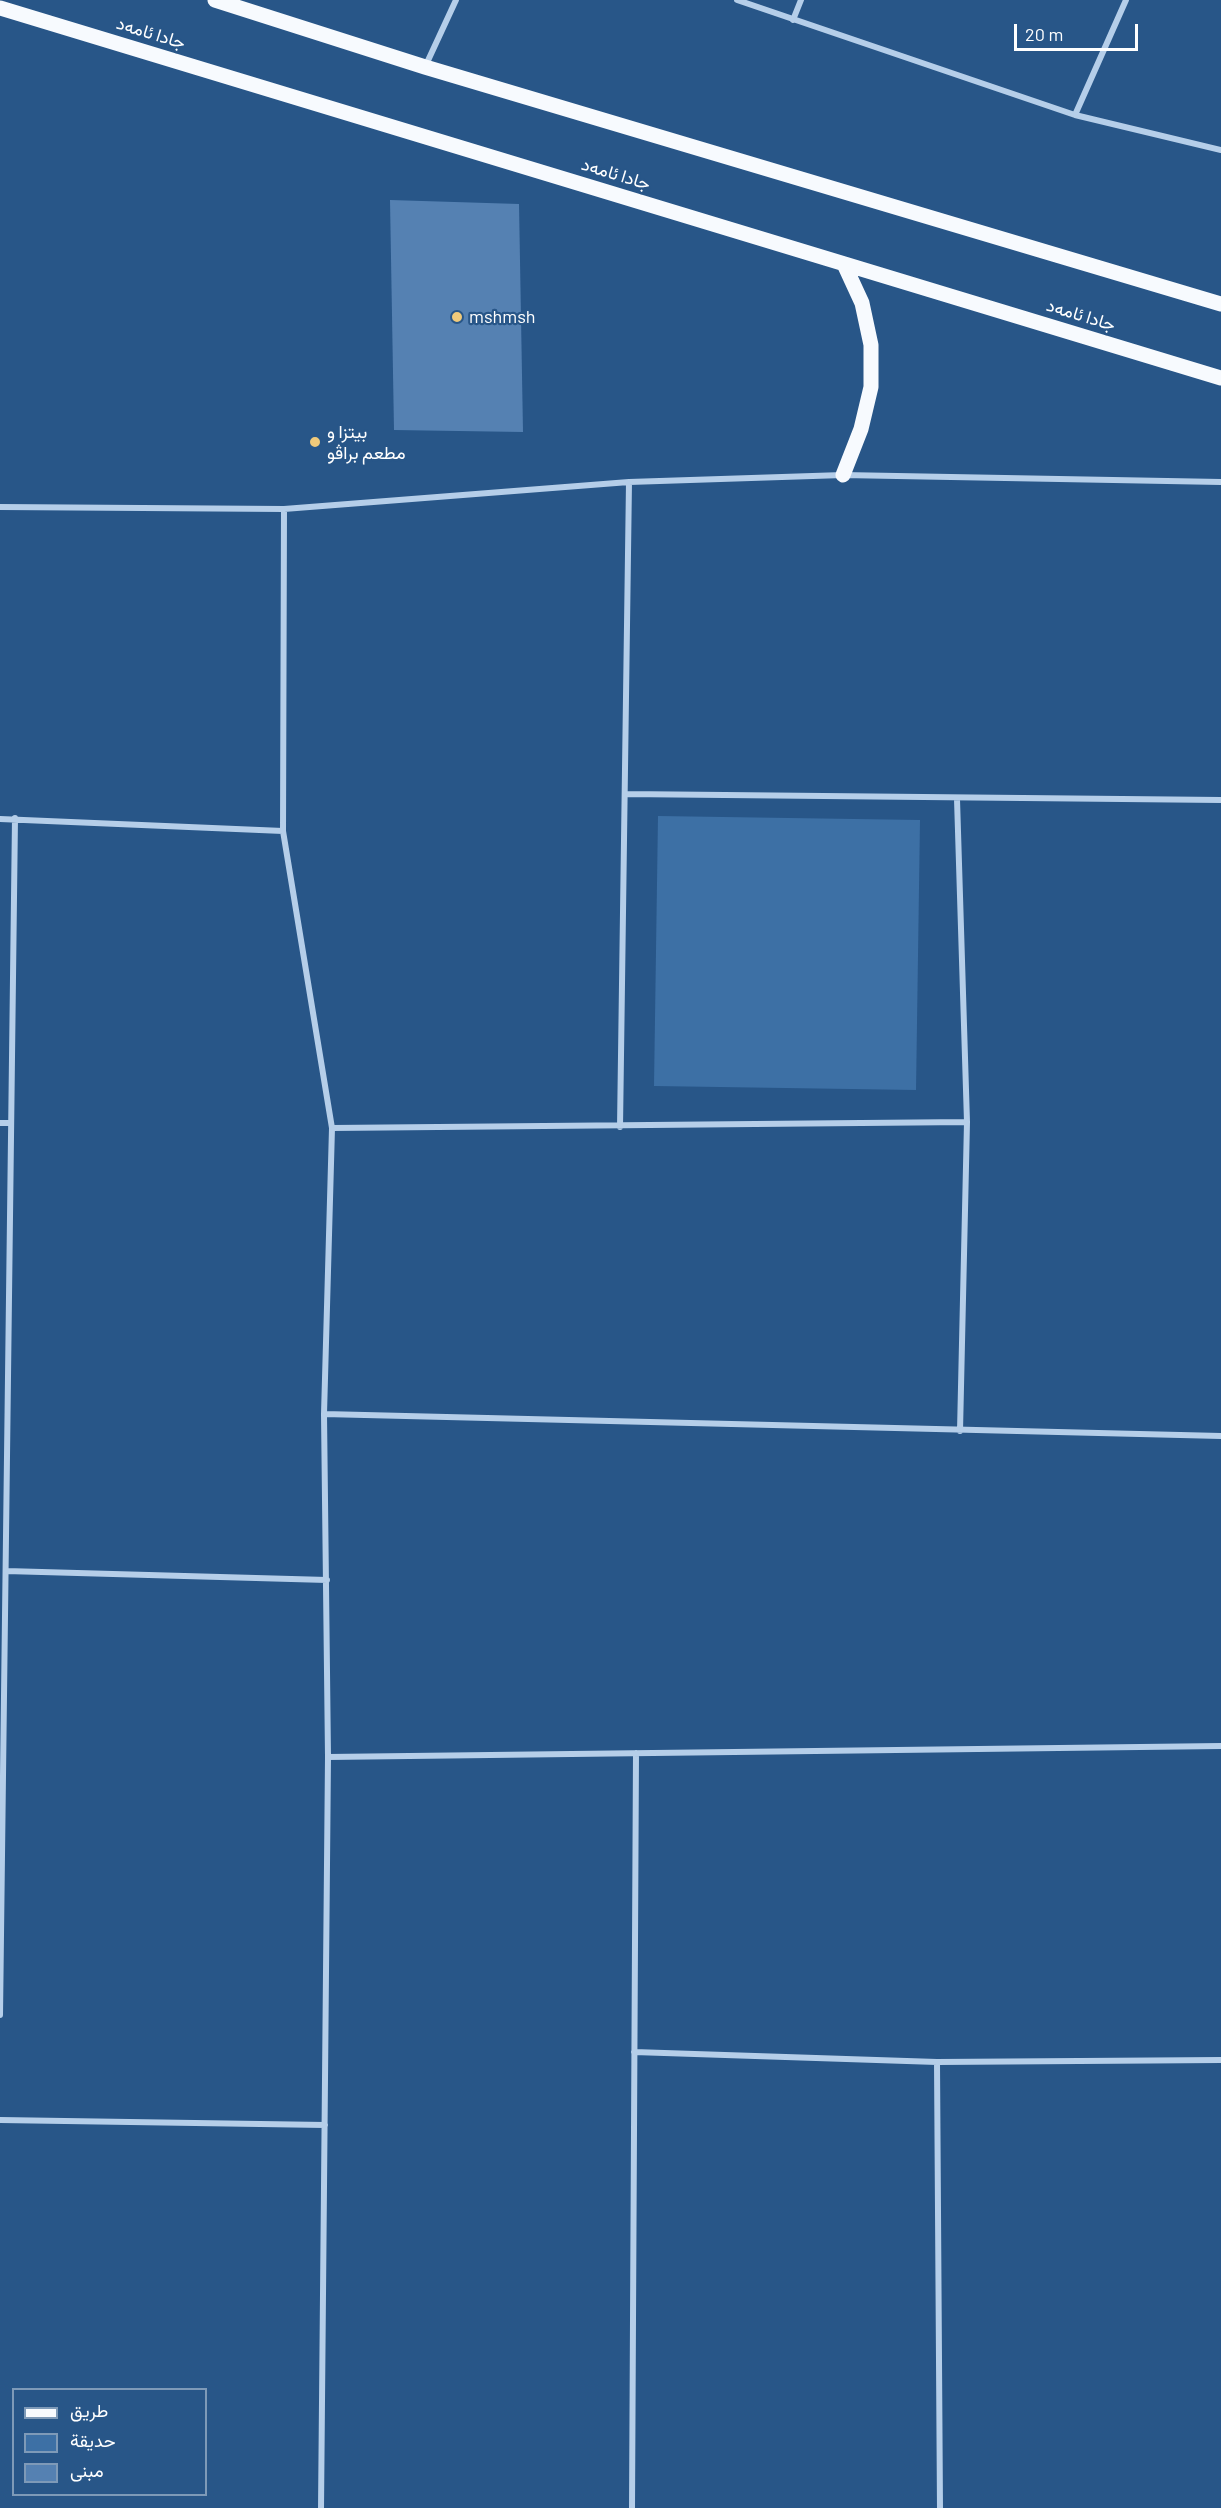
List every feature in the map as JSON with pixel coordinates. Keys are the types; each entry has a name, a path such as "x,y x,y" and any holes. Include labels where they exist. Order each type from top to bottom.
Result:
{"main road":[{"path":"215,0 425,67 1221,304"},
{"name":"جادا ئامەد","path":"0,8 1221,378"},
{"path":"843,475 861,429 871,387 871,345 862,303 844,264"}],"street":[{"path":"425,67 456,0"},
{"path":"737,0 1075,115 1221,150"},
{"path":"793,20 801,0"},
{"path":"1075,115 1126,0"},
{"path":"0,507 284,509 629,482 843,475 1221,482"},
{"path":"620,1127 629,482"},
{"path":"284,509 283,831 332,1128 324,1414 328,1757 321,2508"},
{"path":"626,794 1221,800"},
{"path":"957,799 967,1122 960,1431"},
{"path":"0,2015 6,1571 4,1433 15,818"},
{"path":"0,819 283,831"},
{"path":"332,1128 967,1122"},
{"path":"0,1123 11,1123"},
{"path":"324,1414 1221,1436"},
{"path":"6,1571 327,1580"},
{"path":"328,1757 1221,1746"},
{"path":"632,2508 636,1753"},
{"path":"634,2052 938,2062 1221,2060"},
{"path":"938,2062 940,2508"},
{"path":"0,2120 325,2125"}],"green space":[{"path":"658,816 920,820 916,1090 654,1086"}],"building":[{"name":"mshmsh","path":"390,200 519,204 523,432 394,430"}],"place":[{"name":"mshmsh","path":"457,317"},
{"name":"بيتزا و مطعم براڤو","path":"315,442"}]}
